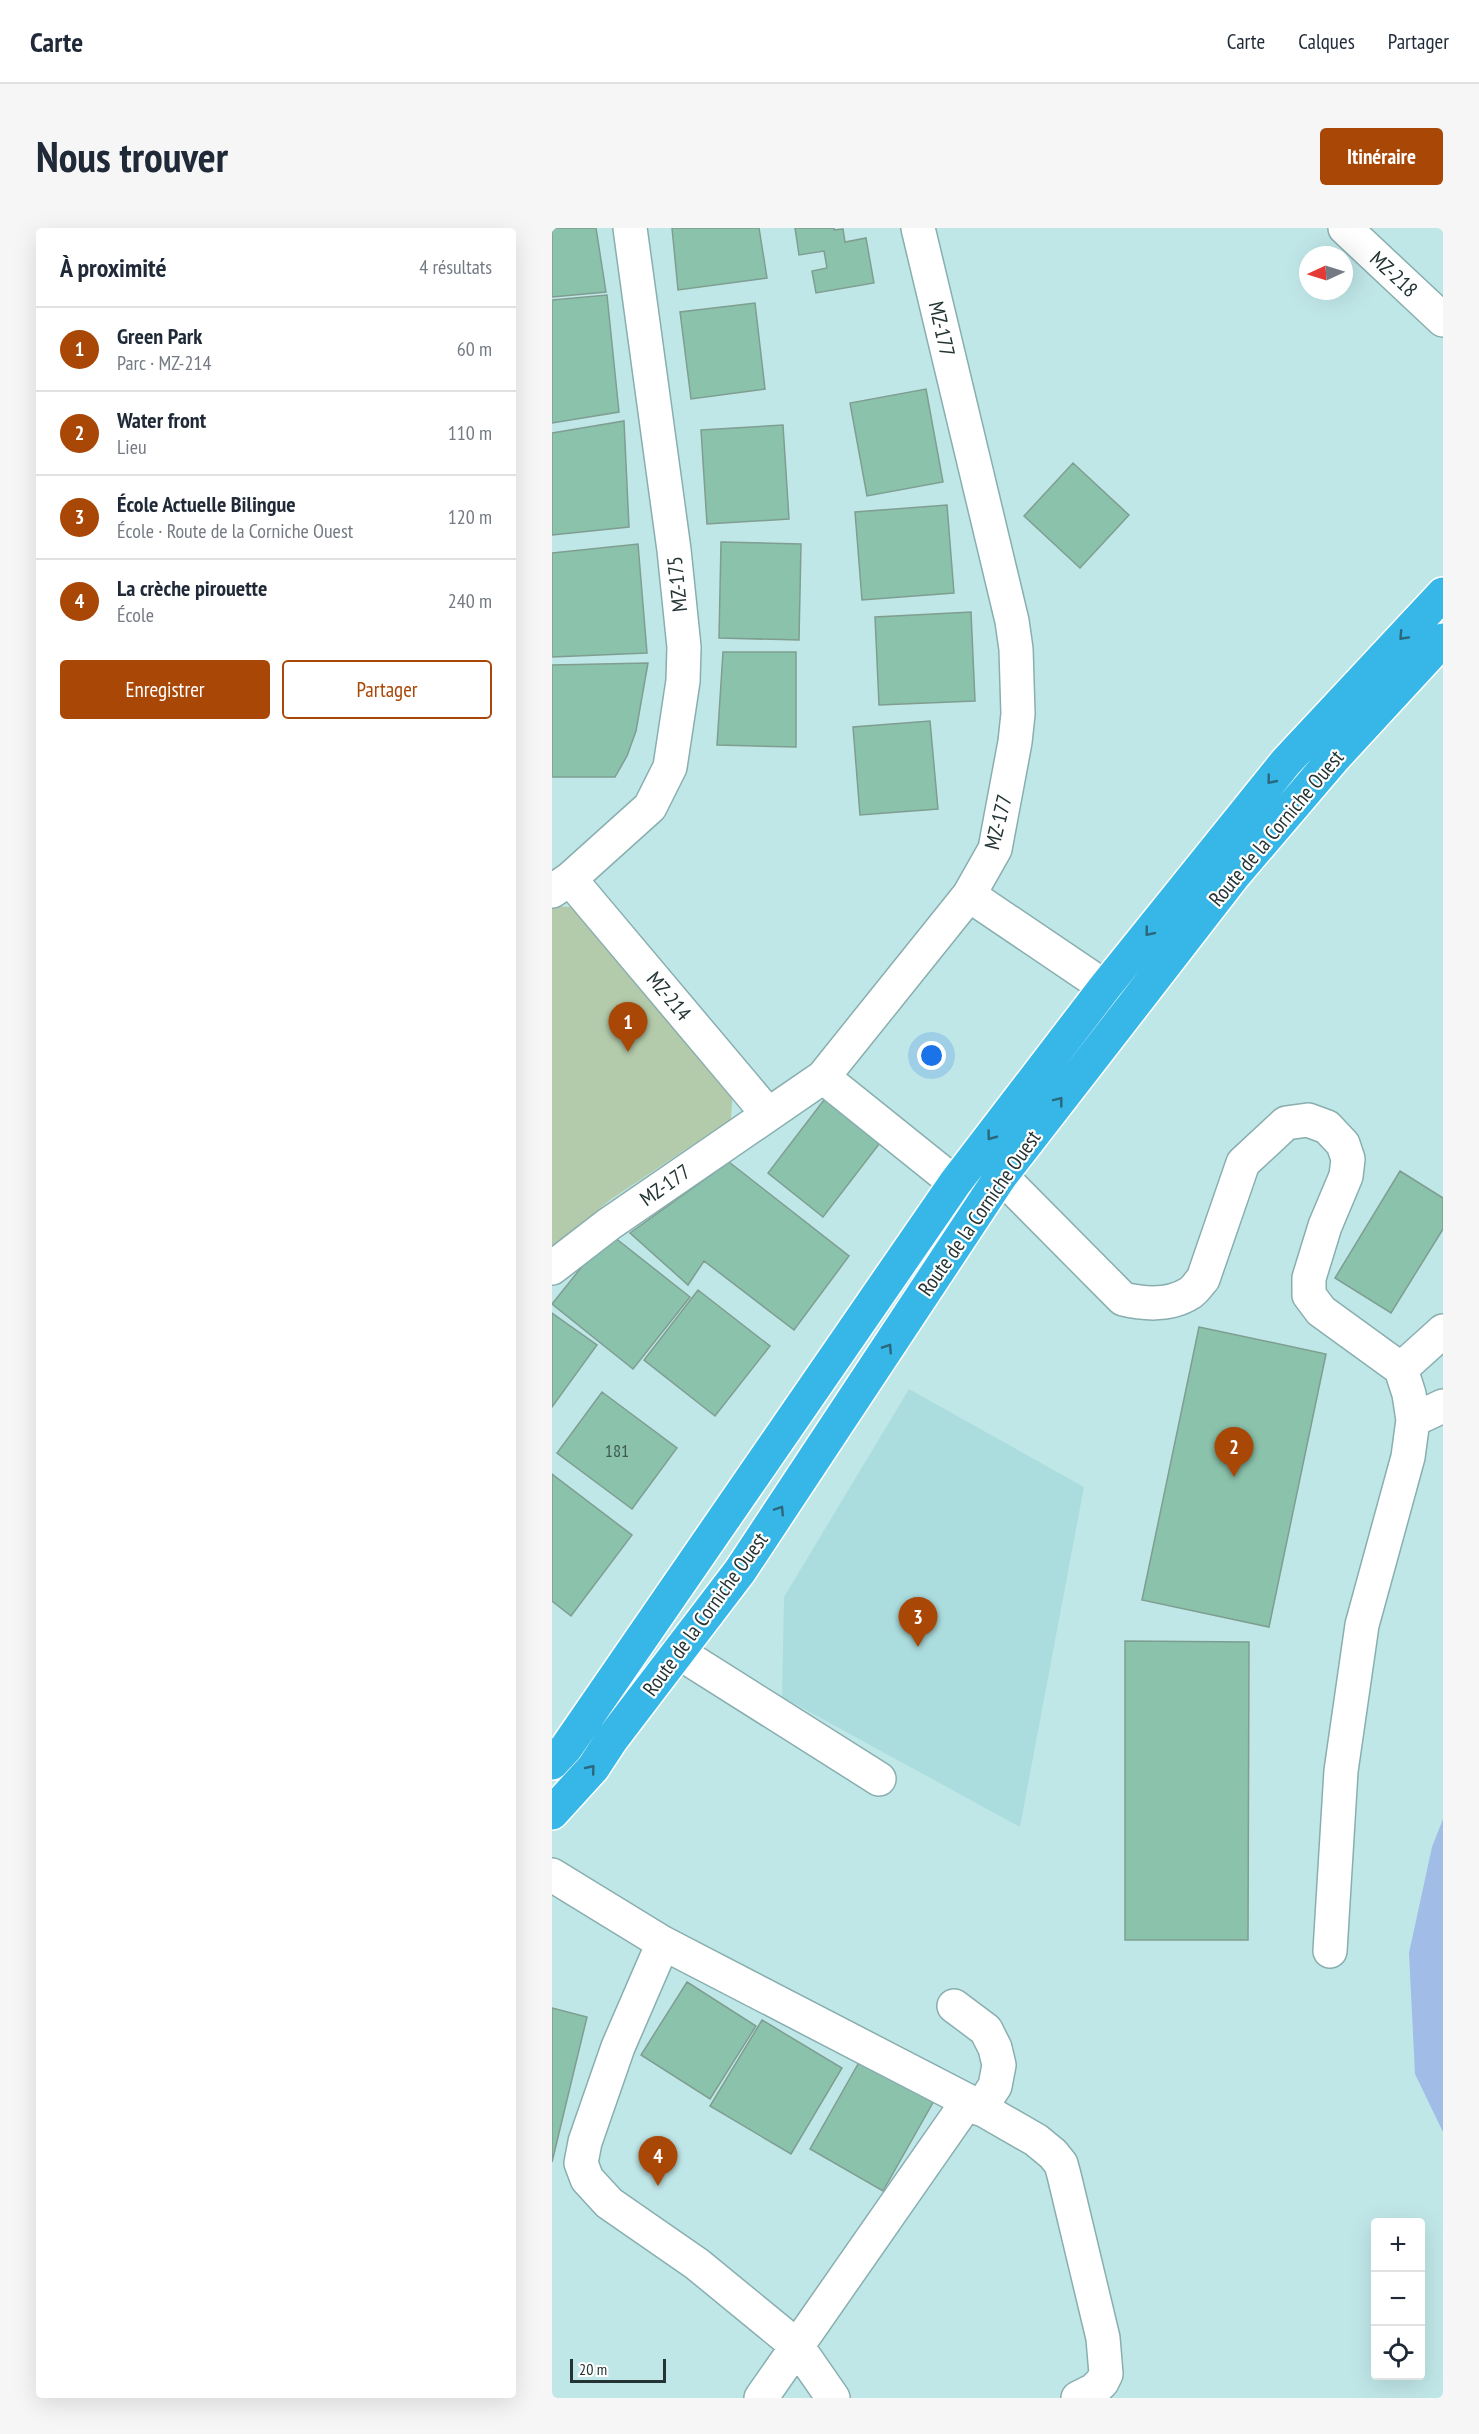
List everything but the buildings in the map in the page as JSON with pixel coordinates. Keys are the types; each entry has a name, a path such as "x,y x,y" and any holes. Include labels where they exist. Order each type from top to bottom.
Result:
{"highway":[{"name":"Route de la Corniche Ouest","path":"552,1763 566,1748 691,1569 955,1183 1105,987 1299,747 1443,594"},
{"name":"Route de la Corniche Ouest","path":"552,1813 593,1768 740,1571 1000,1176 1235,874 1334,758 1443,640"}],"street":[{"name":"MZ-175","path":"561,885 650,807 670,767 683,681 684,647 674,550 630,228"},
{"name":"MZ-177","path":"552,1268 609,1224 767,1113 823,1077 969,895 995,849 1018,714 1016,649 1009,609 918,228"},
{"name":"MZ-218","path":"1345,228 1443,320"},
{"name":"MZ-214","path":"561,885 767,1113"},
{"path":"969,895 1105,987"},
{"path":"823,1077 955,1183"},
{"path":"1000,1176 1123,1299 1144,1304 1171,1300 1190,1293 1203,1279 1243,1162 1286,1123 1308,1120 1327,1127 1343,1144 1348,1159 1346,1176 1325,1226 1309,1278 1309,1295 1321,1311 1401,1369 1409,1394 1413,1420 1408,1457 1362,1624 1341,1771 1330,1951"},
{"path":"1401,1369 1441,1337"},
{"path":"1413,1420 1443,1406"},
{"path":"678,1652 879,1779"},
{"path":"552,1875 663,1943 974,2105 1036,2140 1053,2154 1060,2164 1102,2338 1106,2374 1094,2390 1078,2398"},
{"path":"663,1943 618,2047 580,2163 587,2179 609,2203 698,2264 797,2346 833,2398"},
{"path":"761,2398 974,2105 995,2086 999,2066 986,2030 954,2006"}],"shaded area":[{"path":"909,1389 1084,1487 1020,1827 782,1697 784,1597"},
{"path":"1443,1819 1443,2132 1415,2074 1409,1953 1432,1847"}],"green space":[{"path":"552,906 573,907 733,1086 731,1119 610,1200 552,1248"}],"place":[{"name":"Green Park","path":"628,1052"},
{"name":"Water front","path":"1234,1477"},
{"name":"École Actuelle Bilingue","path":"918,1647"},
{"name":"La crèche pirouette","path":"658,2186"}]}
